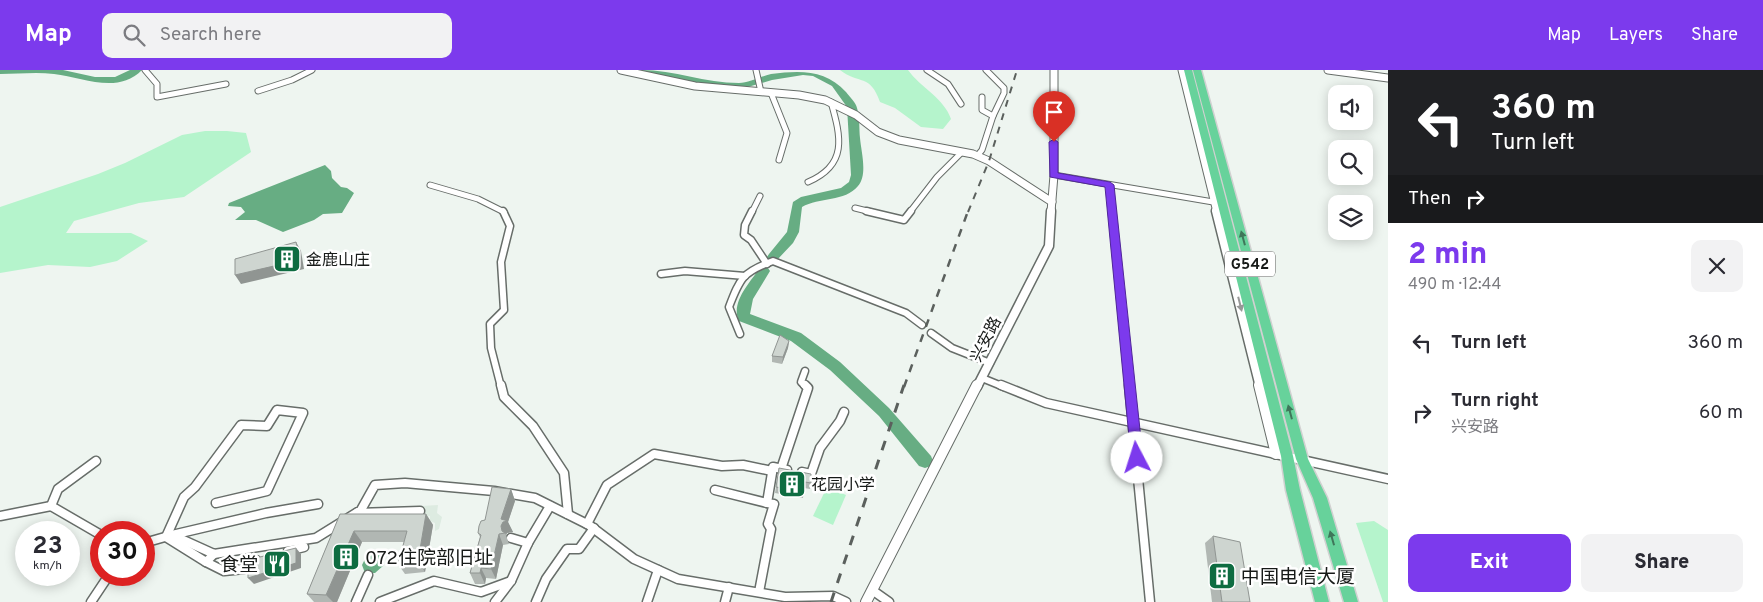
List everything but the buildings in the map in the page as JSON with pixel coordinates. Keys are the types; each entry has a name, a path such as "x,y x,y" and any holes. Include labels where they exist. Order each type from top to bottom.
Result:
{"highway":[{"name":"G542","path":"1188,70 1282,455 1322,602"},
{"name":"G542","path":"1197,70 1302,459 1320,498 1350,602"}],"street":[{"path":"146,70 157,84 157,97 226,84"},
{"path":"258,91 292,80 312,70"},
{"path":"621,70 695,86 806,96 831,102 854,114 878,132 898,140 962,152 989,161 1052,202"},
{"path":"756,70 761,92"},
{"path":"927,70 948,84 961,104"},
{"path":"977,156 982,150 1004,94 1004,88 986,70"},
{"name":"兴安路","path":"866,602 1049,246 1054,175 1054,70"},
{"path":"1182,70 1219,203"},
{"path":"1328,70 1388,78"},
{"path":"770,93 787,133 779,160"},
{"path":"982,97 982,110 994,116"},
{"path":"808,182 827,174 834,166 839,152 840,135 831,102"},
{"path":"855,208 904,220 937,177 962,152"},
{"path":"1054,175 1234,206"},
{"path":"430,185 478,199 504,211 510,226 501,262 504,310 490,324 491,348 504,397 533,426 564,473 568,514"},
{"path":"1110,185 1150,602"},
{"path":"760,196 745,225 744,235 767,264"},
{"path":"740,334 729,307 738,282 754,268 773,262 906,313 922,326"},
{"path":"661,274 685,271 745,276"},
{"path":"931,333 952,348 990,363"},
{"path":"767,503 777,470 808,388 801,382 805,371"},
{"path":"982,378 1046,403 1388,479"},
{"path":"169,536 184,497 195,486 241,425 267,426 276,410 303,413 267,491 216,503"},
{"path":"536,602 546,579 567,549 579,549 607,485 654,454 722,466 743,465 811,474 820,448 840,421 844,412"},
{"path":"51,506 58,489 96,461"},
{"path":"169,536 214,554 316,538 362,510 375,485 405,483 535,498 590,526 634,559 678,579 784,596 833,596 846,602"},
{"path":"715,490 774,504 768,524 772,529 759,592"},
{"path":"155,540 266,512 318,504"},
{"path":"0,516 51,506 90,529"},
{"path":"495,602 511,581 528,543 550,506"},
{"path":"356,513 420,511"},
{"path":"169,536 206,562 224,571 244,568 249,561 263,558"},
{"path":"511,538 528,543"},
{"path":"273,555 304,546"},
{"path":"206,562 214,554"},
{"path":"647,602 658,570"},
{"path":"356,602 368,575"},
{"path":"380,602 434,581 481,592 511,581"},
{"path":"91,602 101,586"},
{"path":"725,602 729,587"},
{"path":"872,590 889,602"}],"shaded area":[{"path":"840,70 908,70 943,105 951,119 943,129 921,127 895,108 880,102 868,83"},
{"path":"205,131 246,133 251,152 184,197 139,203 74,221 66,233 131,233 148,241 117,261 90,267 48,265 0,273 0,207 98,174 182,135"},
{"path":"325,165 331,171 332,178 341,187 347,188 354,193 342,213 323,214 314,220 283,232 256,220 235,220 245,212 241,207 228,206 229,203"},
{"path":"827,487 846,495 833,525 813,516"},
{"path":"438,505 437,513 442,517 439,529 435,531 435,523 430,521 430,516 418,518 421,506"},
{"path":"1374,521 1388,530 1388,602 1383,602 1356,523"},
{"path":"372,554 382,556 384,565 375,573 365,573 362,565 365,559"}],"waterway":[{"path":"0,71 54,71 95,80 117,80 137,70"},
{"path":"646,70 713,84 741,86 771,77 803,72 815,73 835,84 852,107 857,162 857,175 854,184 845,191 805,200 797,205 793,232 773,257"},
{"path":"764,271 746,299 743,311 744,317 796,337 835,366 884,412 925,461"}],"railway":[{"path":"968,212 989,161 1017,70"},
{"path":"904,387 968,211"},
{"path":"831,602 904,385"}],"place":[{"name":"金鹿山庄","path":"287,259"},
{"name":"花园小学","path":"792,484"},
{"name":"072住院部旧址","path":"346,557"},
{"name":"食堂","path":"277,564"},
{"name":"中国电信大厦","path":"1222,576"}],"route":[{"path":"1054,142 1054,175 1110,185 1137,458"}]}
